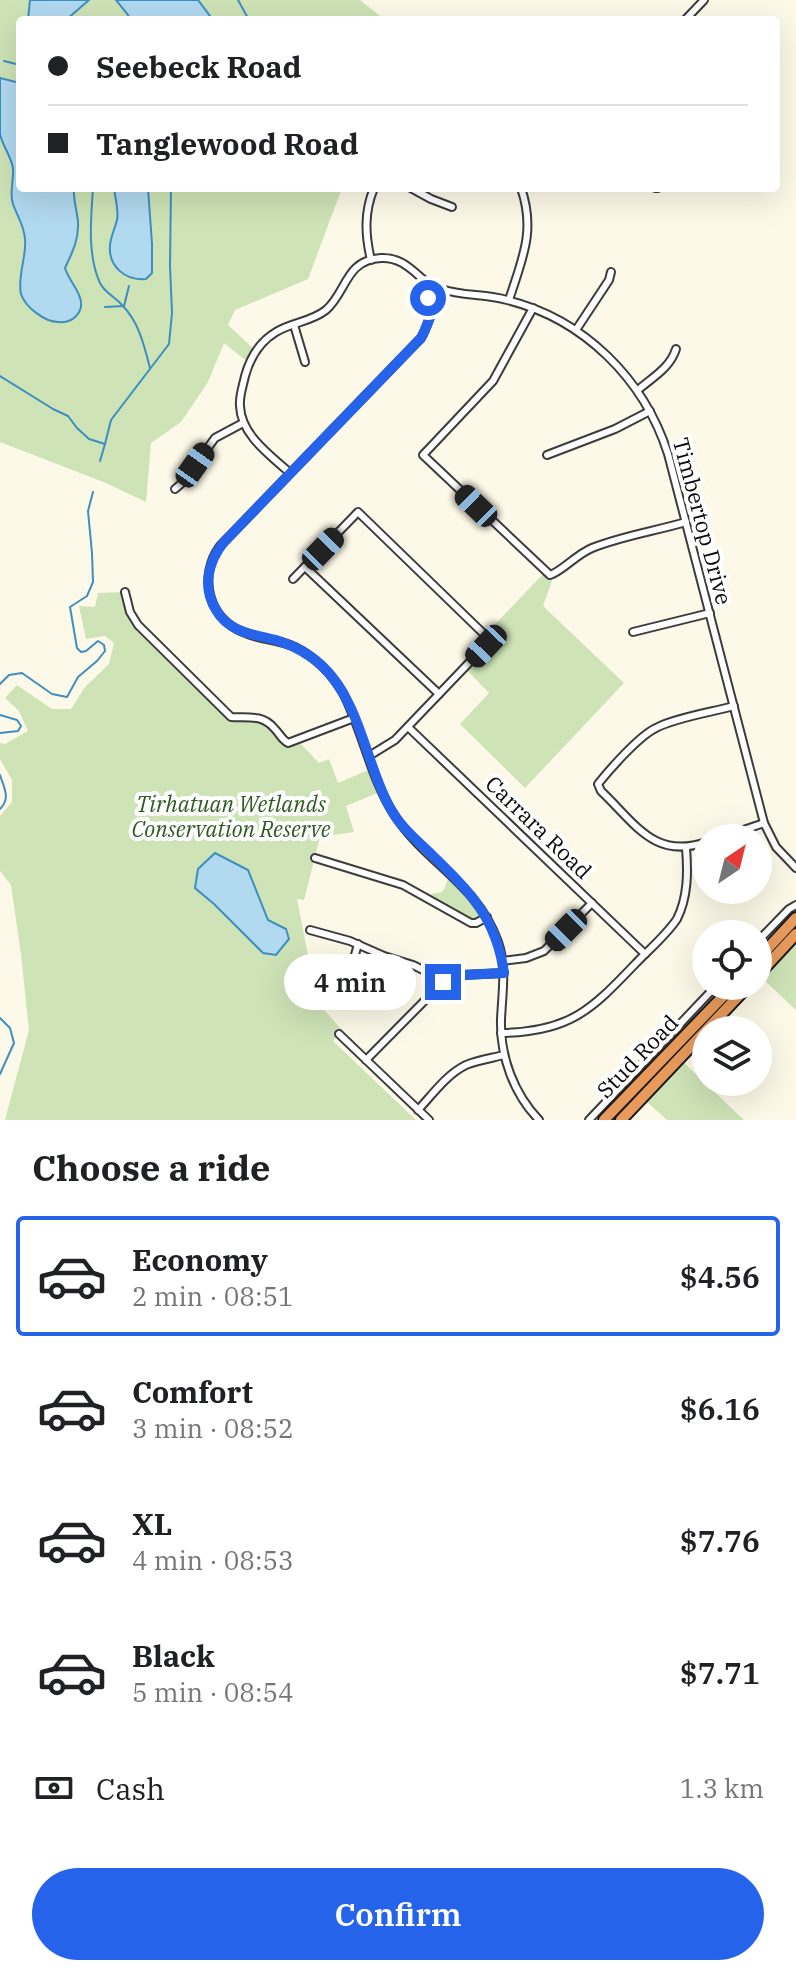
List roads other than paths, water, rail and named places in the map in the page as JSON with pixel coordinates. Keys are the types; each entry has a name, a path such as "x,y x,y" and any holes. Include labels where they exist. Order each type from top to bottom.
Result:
{"highway":[{"path":"772,944 796,918"},
{"path":"772,960 796,934"},
{"name":"Stud Road","path":"604,1120 720,1000"},
{"name":"Stud Road","path":"621,1120 735,1000"}],"street":[{"path":"689,16 704,0"},
{"path":"371,260 366,222 373,192"},
{"path":"418,192 452,207"},
{"path":"509,300 528,238 528,215 522,192"},
{"path":"290,473 243,423 240,395 251,359 269,337 316,317 327,309 352,271 371,260 387,258 401,262 414,270 435,295 421,338 227,538 214,554 208,574 210,595 218,613 234,628 287,644 315,660 327,671 339,687 354,718 387,803 401,824 466,888 487,917 499,946 504,973 501,1033 504,1055 517,1088 539,1120"},
{"path":"576,330 609,280 611,272"},
{"name":"Timbertop Drive","path":"435,295 483,295 509,300 555,317 608,356 638,390 668,454 764,823 776,847 796,868"},
{"path":"533,308 493,381 420,454 550,575 592,548 686,522"},
{"path":"294,325 305,362"},
{"path":"638,390 667,366 676,349"},
{"path":"547,455 615,429 650,411"},
{"path":"175,489 215,438 243,423"},
{"path":"182,483 184,493"},
{"path":"293,579 358,512 488,641 408,727 390,744 369,756"},
{"path":"305,567 439,694"},
{"path":"125,592 130,612 138,625 231,717 260,718 273,726 282,740 288,743 354,718"},
{"path":"633,632 710,613"},
{"path":"692,846 667,846 653,840 594,786 653,729 734,706"},
{"name":"Carrara Road","path":"408,727 645,954"},
{"path":"501,1033 541,1030 562,1024 602,999 673,925 681,912 687,881 686,848"},
{"path":"315,858 403,885 471,923 487,917"},
{"path":"502,961 526,958 544,951 592,903"},
{"path":"772,927 796,905"},
{"path":"310,930 358,944 421,969 439,984"},
{"path":"345,994 358,944"},
{"path":"366,1060 439,984 457,976 504,973"},
{"path":"589,1120 703,1000"},
{"path":"339,1034 429,1120"},
{"path":"418,1110 460,1069 504,1055"}],"water":[{"path":"30,0 89,0 71,16 28,16"},
{"path":"116,0 198,0 210,16 129,16"},
{"path":"0,78 16,82 16,192 74,192 77,235 65,268 79,295 81,306 77,315 69,321 42,317 31,309 21,294 25,239 12,200 12,164 0,134"},
{"path":"115,192 148,192 152,273 146,279 125,275 112,259 110,245 117,208"},
{"path":"215,853 248,870 268,920 286,929 289,939 276,955 263,953 195,888 198,869"}],"waterway":[{"path":"238,0 247,16"},
{"path":"4,61 16,64"},
{"path":"93,192 91,236 96,272 102,286 133,319 150,368"},
{"path":"105,444 111,420 169,344 172,313 171,192"},
{"path":"105,307 124,306 129,286"},
{"path":"0,376 68,416 89,439 105,444 100,461"},
{"path":"0,684 9,675 22,673 52,694 67,697 78,677 105,651 104,645 98,641 86,651 81,652 77,648 70,607 87,596 93,582 88,511 93,492"},
{"path":"0,715 17,720 21,726 18,731 0,733"},
{"path":"0,775 6,797 0,809"},
{"path":"0,1018 10,1028 14,1043 0,1074"}],"park label":[{"name":"Tirhatuan Wetlands Conservation Reserve","path":"231,816"}]}
